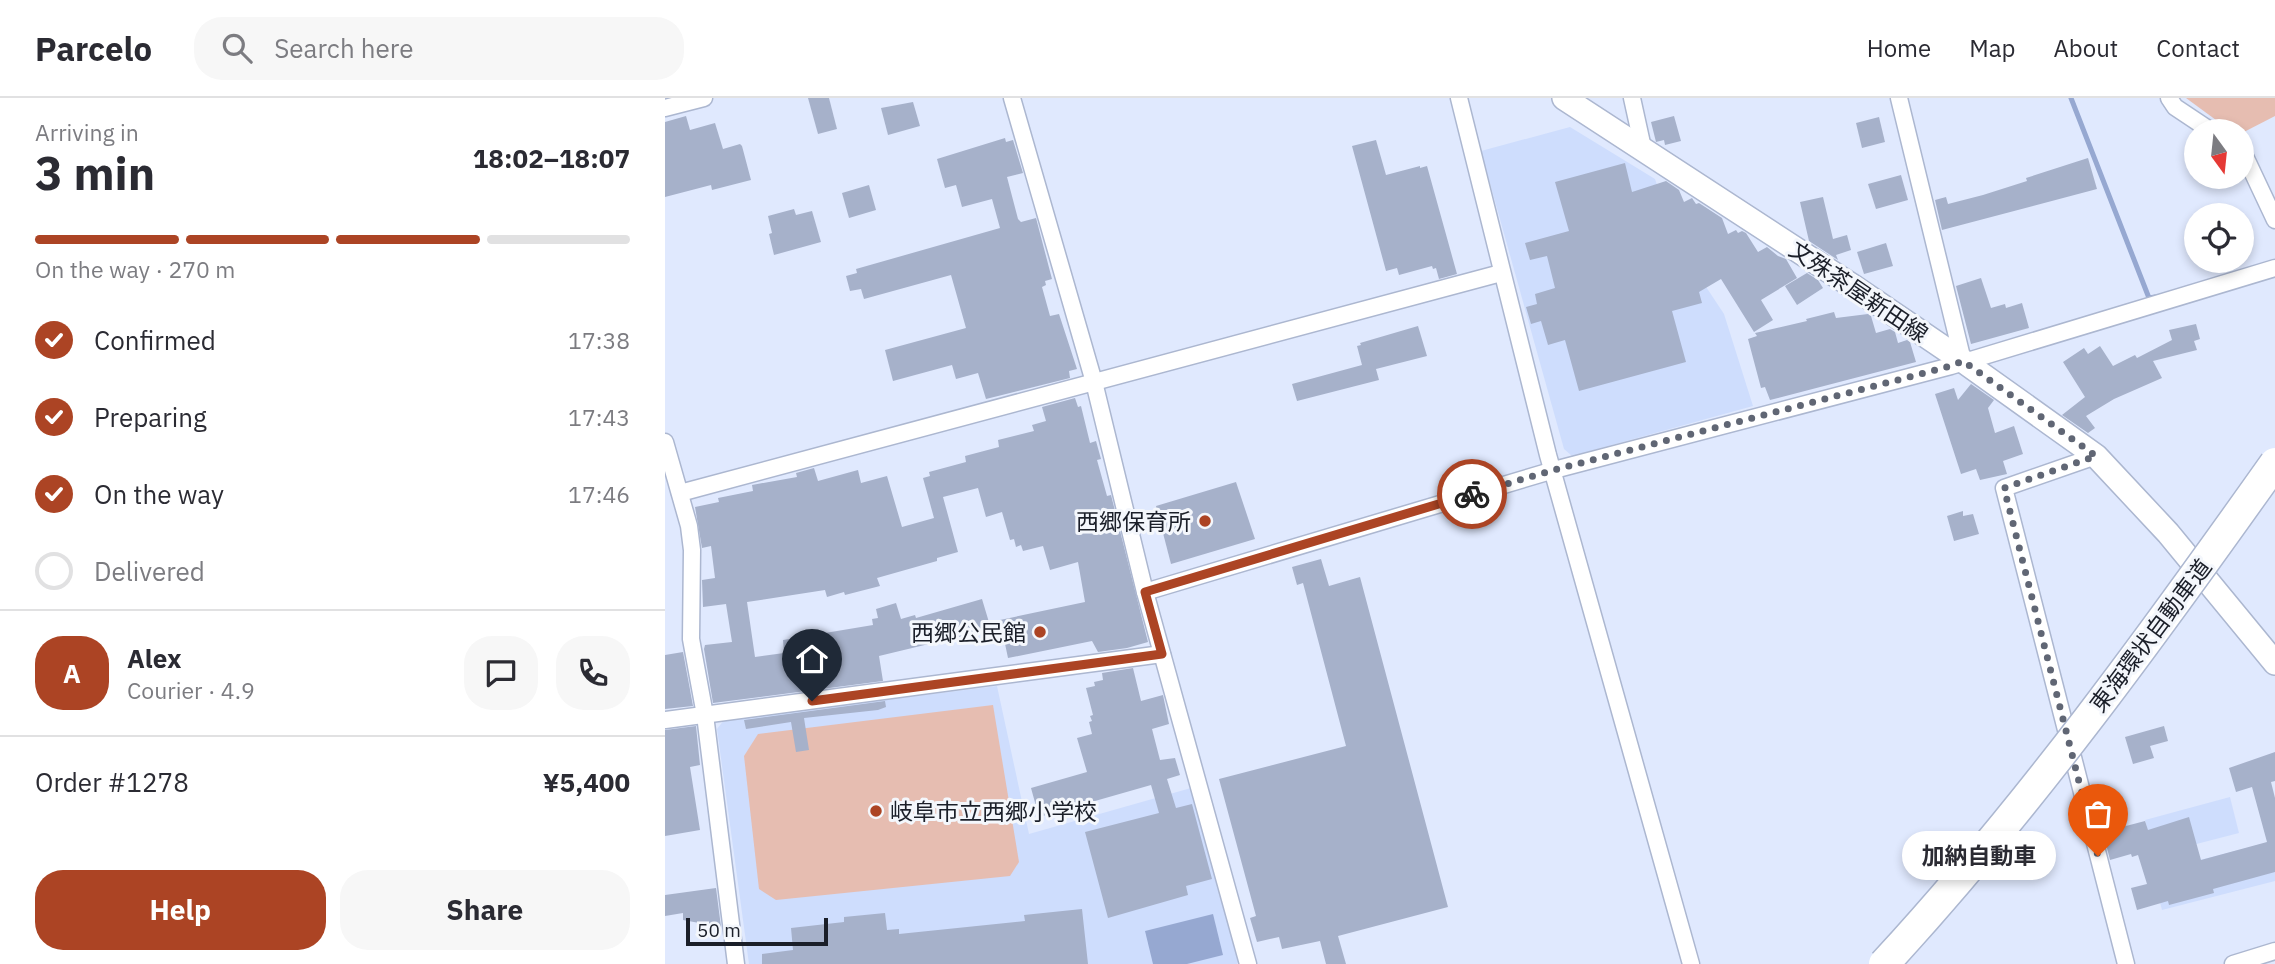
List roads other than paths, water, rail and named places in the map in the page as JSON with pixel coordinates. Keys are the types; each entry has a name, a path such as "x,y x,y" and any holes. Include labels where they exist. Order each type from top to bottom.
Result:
{"highway":[{"name":"東海環状自動車道","path":"1884,964 1932,912 2047,771 2172,608 2275,463"}],"main road":[{"name":"文殊茶屋新田線","path":"1565,98 1963,361 2096,456 2168,533 2275,663"}],"street":[{"path":"665,108 704,98"},
{"path":"1012,98 1094,382 1145,592 1248,964"},
{"path":"1459,98 1548,455 1691,964"},
{"path":"1632,98 1643,148"},
{"path":"1899,98 1963,361"},
{"path":"2169,98 2175,107 2193,119"},
{"path":"2254,175 2275,220"},
{"path":"1145,592 1554,470 1951,366 2275,268"},
{"path":"680,493 1501,273"},
{"path":"665,442 689,526 692,550 691,639 705,715 736,964"},
{"path":"2096,456 2004,488 2126,964"},
{"path":"665,720 1162,654"},
{"path":"2233,964 2275,951"}],"waterway":[{"path":"2071,98 2149,298 2155,297"}],"place":[{"name":"西郷保育所","path":"1205,521"},
{"name":"西郷公民館","path":"1040,632"},
{"name":"岐阜市立西郷小学校","path":"876,811"},
{"name":"加納自動車","path":"2098,856"}]}
